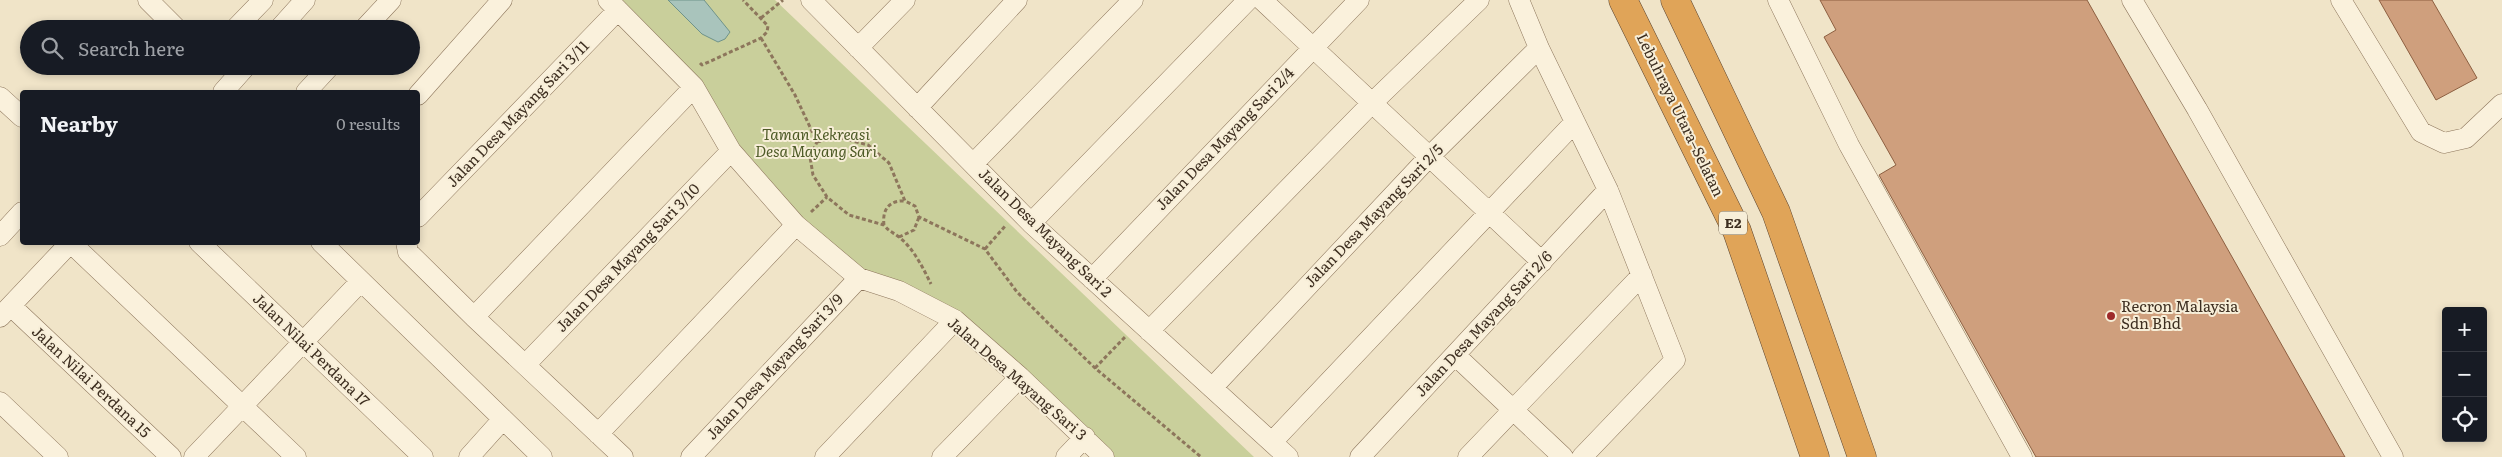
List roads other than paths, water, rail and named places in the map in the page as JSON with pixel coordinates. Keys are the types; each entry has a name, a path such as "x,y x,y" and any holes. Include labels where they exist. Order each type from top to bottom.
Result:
{"highway":[{"name":"Lebuhraya Utara–Selatan","path":"1623,0 1737,232 1815,457"},
{"path":"1675,0 1776,212 1862,457"}],"street":[{"path":"148,0 168,20"},
{"path":"244,20 263,0"},
{"path":"287,20 305,0"},
{"path":"372,20 391,0"},
{"path":"420,92 502,0"},
{"name":"Jalan Desa Mayang Sari 2","path":"811,0 1025,217 1288,457"},
{"path":"858,48 905,0"},
{"path":"917,108 1017,0"},
{"path":"1025,217 1248,0"},
{"path":"1262,0 1542,262"},
{"name":"Jalan Desa Mayang Sari 2/4","path":"1092,279 1358,0"},
{"path":"1144,326 1479,0"},
{"path":"1519,0 1539,48 1608,190 1675,360 1582,457"},
{"path":"1778,0 1849,145 2022,457"},
{"path":"2132,0 2202,118 2393,457"},
{"path":"2342,0 2421,132 2444,143 2466,138 2502,104"},
{"path":"973,164 1131,1"},
{"name":"Jalan Desa Mayang Sari 3","path":"613,5 694,87 731,151 796,225 859,278 899,291 955,320 1020,377 1104,457"},
{"name":"Jalan Desa Mayang Sari 3/11","path":"420,215 613,5"},
{"name":"Jalan Desa Mayang Sari 2/5","path":"1212,388 1430,157 1539,48"},
{"path":"225,90 238,75"},
{"path":"308,90 322,75"},
{"path":"474,317 694,87"},
{"path":"0,97 20,115"},
{"path":"1272,442 1575,122"},
{"name":"Jalan Desa Mayang Sari 3/10","path":"526,365 731,151"},
{"name":"Jalan Desa Mayang Sari 2/6","path":"1360,457 1608,190"},
{"path":"0,236 20,214"},
{"path":"598,434 796,225"},
{"path":"5,312 69,245"},
{"path":"73,245 241,407 296,457"},
{"name":"Jalan Nilai Perdana 17","path":"202,245 423,457"},
{"path":"324,245 542,457"},
{"path":"407,245 408,252 474,317 623,457"},
{"path":"1468,457 1642,275"},
{"name":"Jalan Desa Mayang Sari 3/9","path":"691,457 859,278"},
{"path":"194,457 361,280"},
{"name":"Jalan Nilai Perdana 15","path":"5,312 171,457"},
{"path":"825,457 955,320"},
{"path":"1455,355 1563,457"},
{"path":"942,457 1020,377"},
{"path":"0,402 58,457"},
{"path":"469,457 504,420"},
{"path":"1066,457 1085,437"}],"water":[{"path":"668,0 704,0 730,32 725,39 718,42 702,34"}],"place":[{"name":"Recron Malaysia Sdn Bhd","path":"2111,316"}],"park label":[{"name":"Taman Rekreasi Desa Mayang Sari","path":"816,144"}]}
